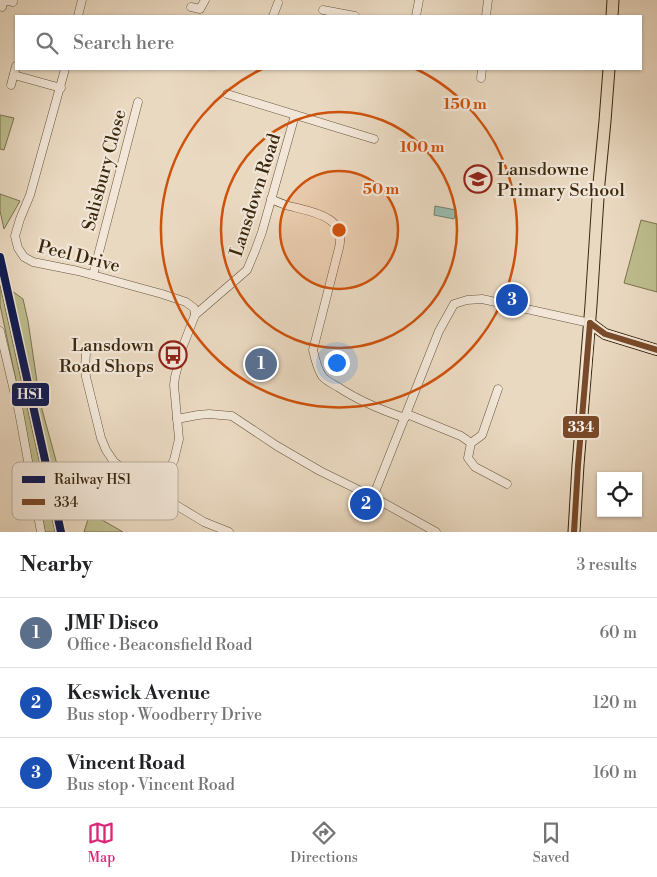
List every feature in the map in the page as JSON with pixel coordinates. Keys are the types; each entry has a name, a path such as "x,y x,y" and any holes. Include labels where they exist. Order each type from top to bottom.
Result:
{"main road":[{"path":"612,15 613,0"},
{"path":"574,532 609,70"}],"street":[{"path":"78,15 82,0"},
{"path":"191,7 200,9 205,0"},
{"path":"416,15 419,0"},
{"path":"486,15 488,0"},
{"path":"273,15 276,1"},
{"path":"3,3 13,2"},
{"path":"323,10 350,15"},
{"path":"11,85 15,70"},
{"name":"Peel Drive","path":"65,70 30,195 15,236 18,248 24,257 33,262 60,266 186,302 194,308 195,314"},
{"path":"481,78 482,70"},
{"path":"14,75 61,88"},
{"path":"227,94 374,140"},
{"name":"Salisbury Close","path":"93,275 138,102"},
{"name":"Lansdown Road","path":"173,462 179,439 174,378 183,346 195,314 247,270 262,232 295,114"},
{"path":"271,199 326,217 337,226 340,234 340,248 313,350 317,366 324,378 378,409 406,416 461,436 471,443"},
{"path":"373,497 439,330 454,304 467,300 482,299 590,323 605,334 657,350"},
{"path":"0,330 28,462"},
{"path":"86,353 86,377 101,438 114,462"},
{"path":"498,389 482,435 471,443 468,458 475,467 507,484"},
{"path":"177,420 209,414 232,416 277,446 320,471 373,497 436,532"},
{"path":"178,506 204,522 230,532"}],"green space":[{"path":"0,115 14,118 4,150 0,149"},
{"path":"0,194 20,201 4,229 0,211"},
{"path":"641,220 657,224 657,292 624,283"},
{"path":"0,285 39,462 32,462 0,305"},
{"path":"12,291 23,299 40,402 56,462 49,462"},
{"path":"43,520 52,520 55,532 45,532"},
{"path":"88,520 102,520 123,532 84,532"}],"shaded area":[{"path":"435,206 456,210 454,219 434,215"}],"rail line":[{"name":"HS1","path":"0,257 45,462"},
{"name":"HS1","path":"58,520 61,532"}],"transit line":[{"name":"334","path":"590,323 605,334 657,350"},
{"name":"334","path":"574,532 590,323"}],"place":[{"name":"Lansdowne Primary School","path":"478,179"},
{"name":"Vincent Road","path":"512,300"},
{"name":"Lansdown Road Shops","path":"173,355"},
{"name":"JMF Disco","path":"261,364"},
{"name":"Keswick Avenue","path":"366,504"}]}
